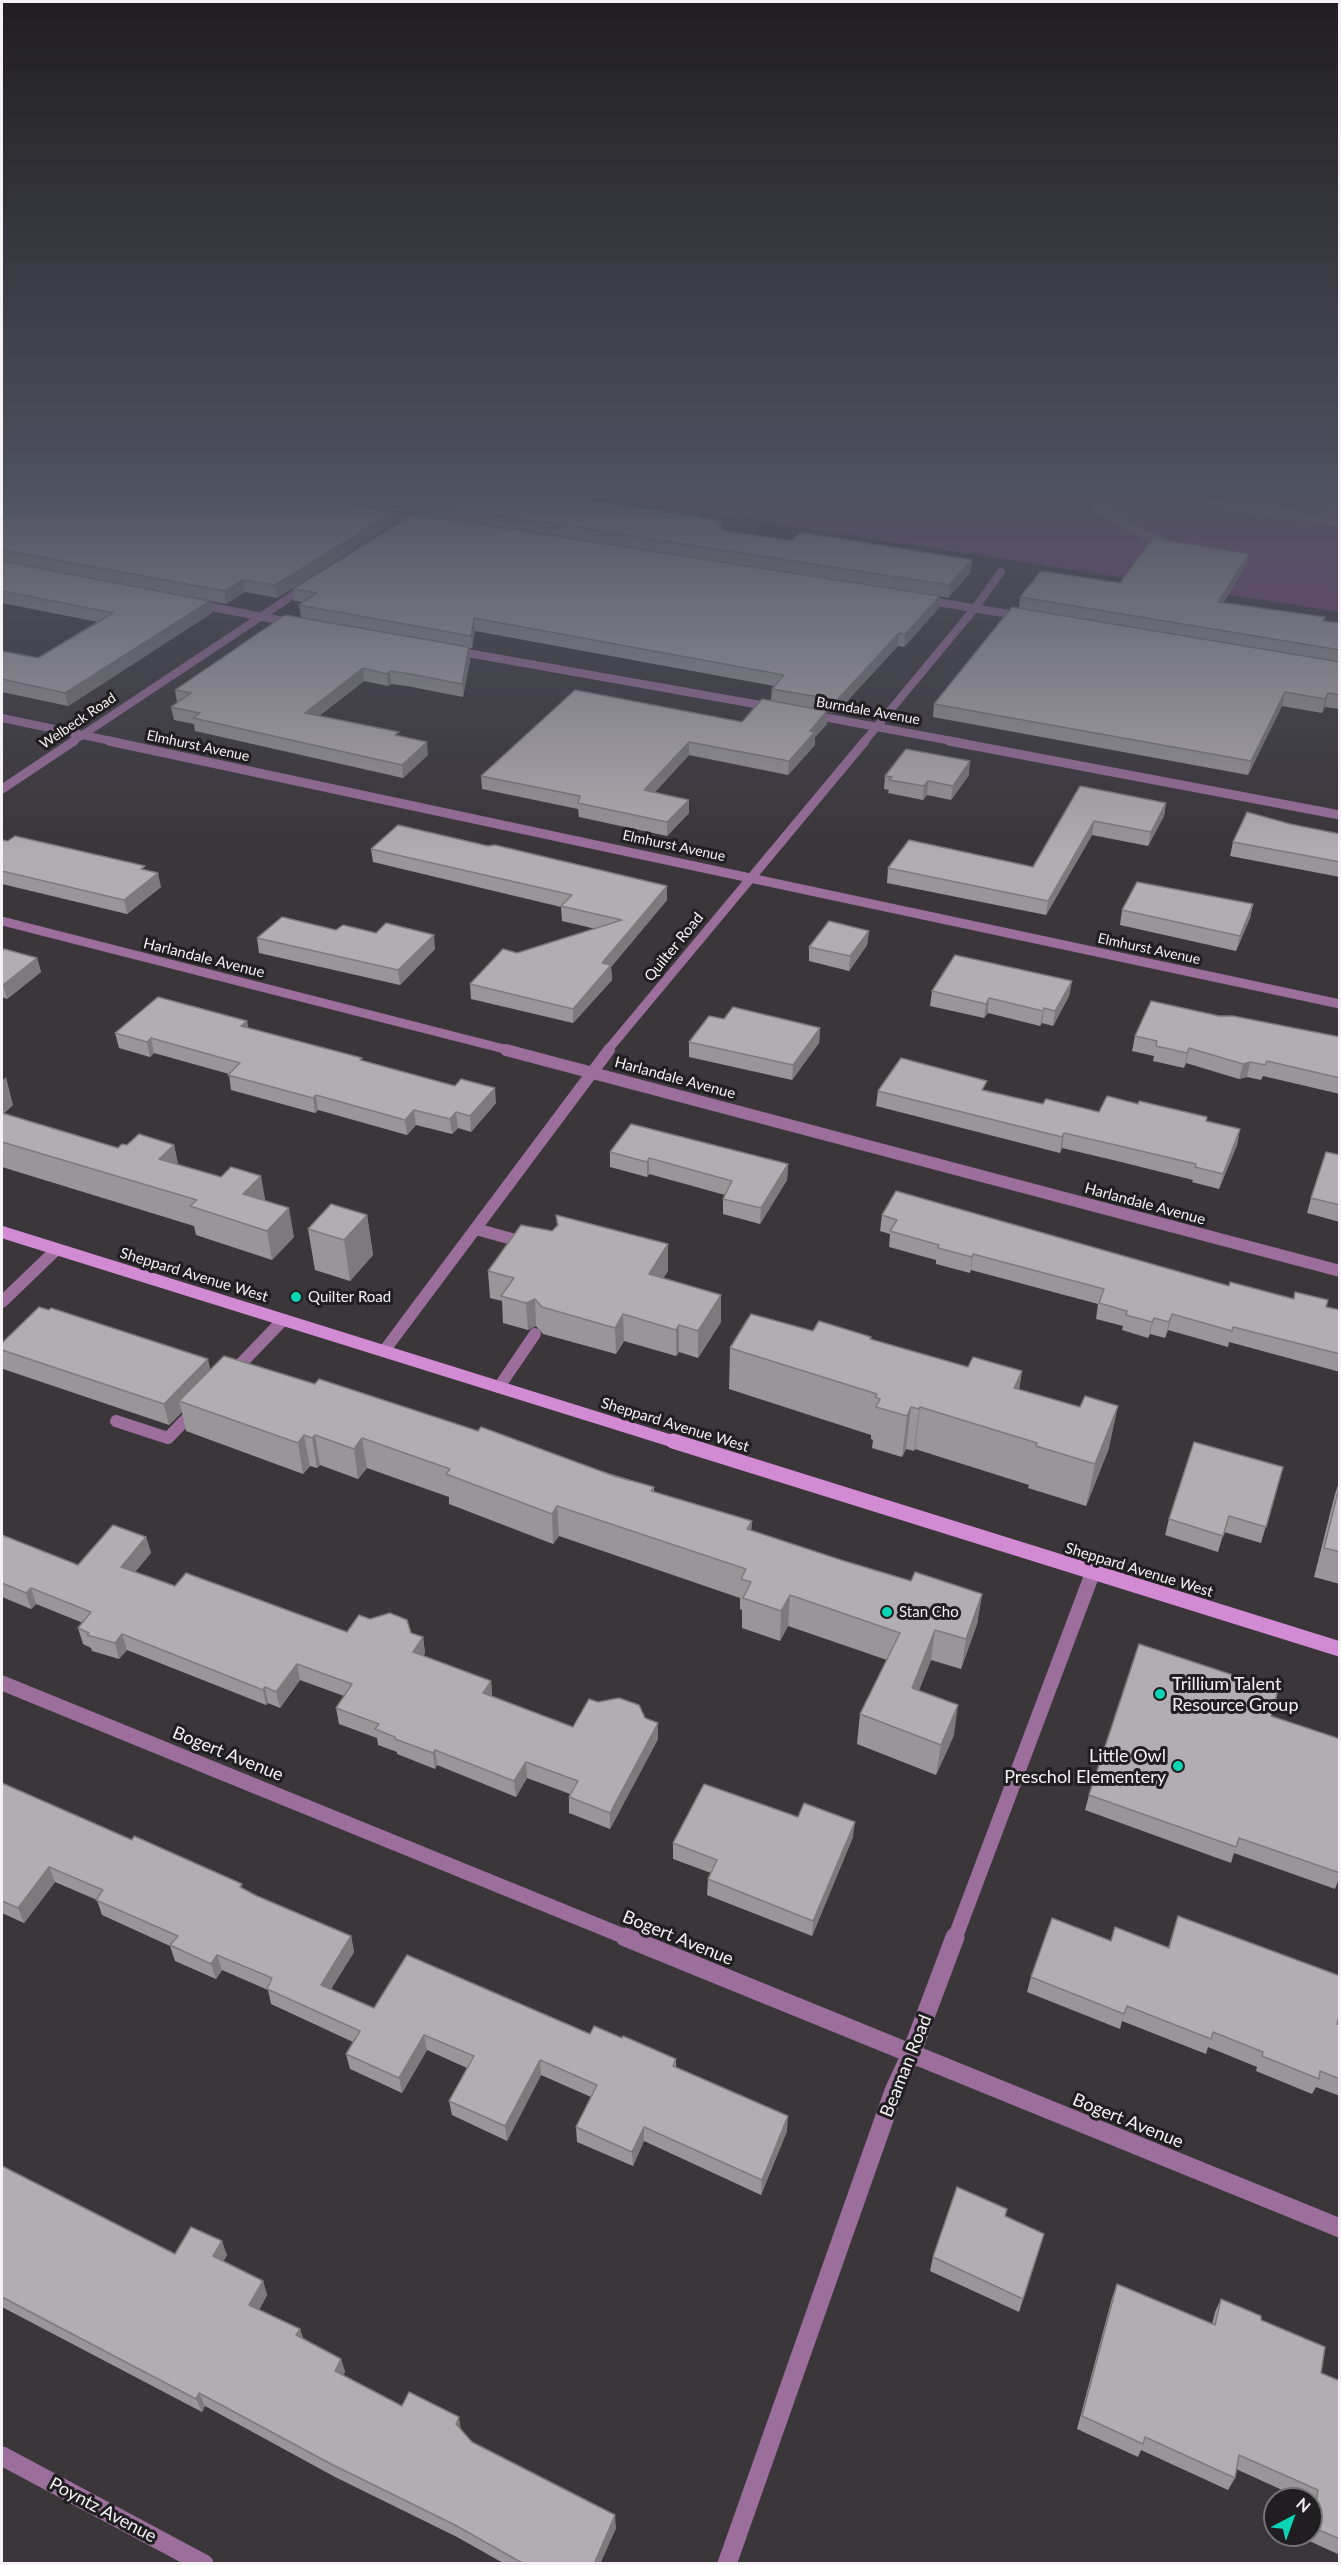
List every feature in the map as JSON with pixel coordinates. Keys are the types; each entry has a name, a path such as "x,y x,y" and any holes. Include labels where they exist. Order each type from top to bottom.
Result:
{"main road":[{"name":"Sheppard Avenue West","path":"2,1232 1340,1649"}],"street":[{"name":"Welbeck Road","path":"2,789 256,618"},
{"path":"268,618 306,625"},
{"name":"Quilter Road","path":"384,1351 591,1071 967,618"},
{"path":"448,650 778,708"},
{"name":"Burndale Avenue","path":"802,713 1340,814"},
{"name":"Elmhurst Avenue","path":"2,718 751,876 1340,1004"},
{"name":"Harlandale Avenue","path":"2,921 591,1071 1340,1271"},
{"path":"476,1229 541,1247"},
{"path":"2,1302 57,1250"},
{"path":"226,1378 283,1320"},
{"path":"499,1388 535,1334"},
{"path":"116,1421 168,1438 201,1404"},
{"name":"Beaman Road","path":"728,2564 894,2091 911,2054 1093,1572"},
{"name":"Bogert Avenue","path":"2,1683 1340,2228"},
{"name":"Poyntz Avenue","path":"2,2456 204,2564"}],"building":[{"path":"105,618 184,618 65,693 2,679 2,651 38,658"},
{"path":"281,618 301,618 469,647 462,684 390,671 387,674 363,668 305,713 399,732 395,735 427,742 402,765 193,718 200,713 171,707 191,693 175,690"},
{"path":"369,618 920,618 905,634 899,633 837,700 772,689 784,675 474,618 471,636"},
{"path":"1003,618 1076,618 1340,662 1340,695 1328,693 1325,699 1285,692 1251,761 934,704"},
{"path":"1145,618 1325,618 1323,621 1340,623 1340,650"},
{"path":"575,690 742,722 762,699 827,711 810,731 815,732 789,761 689,742 644,790 689,800 667,822 578,803 580,796 481,776"},
{"path":"906,749 970,761 953,786 928,781 924,786 889,780 892,777 885,776"},
{"path":"1080,786 1166,803 1151,832 1094,821 1048,901 888,868 909,840 1033,867"},
{"path":"1247,812 1340,834 1340,862 1233,842"},
{"path":"398,825 488,846 495,845 667,886 602,963 611,965 573,1009 470,984 503,949 517,953 622,920 561,906 572,895 371,849"},
{"path":"15,836 145,866 141,869 158,873 124,900 2,871 2,840 8,841"},
{"path":"1137,882 1253,904 1240,936 1122,910"},
{"path":"282,917 336,930 343,925 376,933 386,923 434,935 398,970 257,938"},
{"path":"829,921 869,931 850,956 809,947"},
{"path":"4,949 37,958 3,985 2,951"},
{"path":"955,955 1072,981 1055,1011 1044,1008 1043,1011 989,998 986,1004 932,991"},
{"path":"158,997 247,1021 241,1026 362,1058 360,1060 455,1086 461,1079 495,1088 470,1116 456,1112 450,1119 414,1110 405,1120 316,1095 313,1098 228,1075 240,1063 151,1038 147,1042 115,1033"},
{"path":"1151,1001 1219,1016 1233,1016 1340,1037 1340,1078 1267,1061 1265,1065 1250,1062 1243,1064 1189,1048 1187,1053 1156,1046 1157,1041 1135,1036"},
{"path":"733,1007 820,1028 793,1065 689,1042 709,1016 724,1019"},
{"path":"901,1058 987,1081 982,1090 1043,1104 1046,1099 1099,1112 1107,1096 1207,1117 1206,1121 1240,1129 1223,1174 1195,1167 1196,1164 1064,1133 1062,1137 878,1091"},
{"path":"2,1113 118,1148 122,1144 127,1145 139,1134 174,1145 159,1159 221,1177 231,1167 261,1176 243,1194 289,1208 267,1231 190,1206 197,1200 2,1142"},
{"path":"631,1124 788,1164 761,1208 723,1199 732,1181 649,1158 647,1162 610,1152"},
{"path":"1326,1152 1340,1155 1340,1205 1311,1198"},
{"path":"896,1191 1229,1286 1230,1282 1294,1299 1295,1292 1328,1300 1326,1307 1340,1310 1340,1354 1233,1327 1232,1331 1172,1314 1169,1322 1154,1318 1152,1322 1126,1315 1127,1311 1099,1303 1104,1289 973,1254 972,1257 938,1248 939,1245 890,1231 897,1220 882,1215"},
{"path":"331,1204 367,1215 344,1240 308,1229"},
{"path":"556,1215 668,1244 649,1274 721,1295 698,1331 679,1325 676,1330 623,1314 615,1328 542,1307 535,1299 526,1303 501,1296 514,1278 488,1271 521,1225 552,1231 558,1225"},
{"path":"39,1307 49,1310 51,1308 208,1359 164,1404 2,1350 2,1343"},
{"path":"751,1314 813,1331 819,1321 871,1337 870,1339 968,1367 973,1357 1022,1371 1014,1388 1080,1407 1085,1396 1118,1406 1095,1464 1036,1446 1037,1443 920,1407 919,1409 911,1407 907,1416 876,1407 880,1399 875,1397 877,1394 730,1348"},
{"path":"224,1356 315,1384 319,1379 478,1431 481,1427 614,1476 654,1487 651,1491 752,1521 747,1529 841,1560 911,1581 915,1572 982,1594 966,1639 935,1630 912,1688 958,1705 941,1745 860,1714 900,1633 790,1595 781,1611 743,1598 751,1582 741,1579 746,1569 557,1506 552,1514 446,1474 450,1469 362,1438 354,1449 315,1435 312,1438 304,1435 298,1443 179,1401"},
{"path":"1194,1442 1283,1467 1266,1527 1229,1516 1223,1536 1169,1519"},
{"path":"1340,1484 1340,1552 1324,1548"},
{"path":"113,1525 146,1537 121,1567 175,1586 186,1573 347,1632 359,1615 370,1619 390,1613 407,1620 411,1633 423,1637 413,1652 491,1681 483,1693 573,1727 589,1699 598,1702 619,1698 639,1705 645,1718 658,1723 610,1813 569,1797 578,1781 526,1762 514,1781 435,1750 433,1753 395,1739 375,1729 379,1724 336,1708 352,1684 297,1664 276,1692 265,1687 263,1690 122,1634 115,1643 87,1635 89,1633 78,1628 91,1612 31,1588 26,1593 2,1583 2,1535 78,1565"},
{"name":"Little Owl Preschol Elementery","path":"1139,1644 1278,1690 1271,1716 1340,1739 1340,1873 1239,1838 1236,1847 1089,1795"},
{"path":"2,1783 132,1840 134,1836 242,1884 240,1887 257,1896 351,1936 321,1985 374,2008 407,1955 590,2034 594,2026 622,2038 623,2036 676,2059 673,2066 788,2116 762,2180 644,2127 632,2152 576,2127 597,2085 540,2060 505,2126 449,2101 474,2056 424,2035 399,2078 346,2054 360,2031 267,1989 272,1978 217,1955 211,1964 170,1945 178,1936 96,1900 103,1890 49,1867 18,1908 2,1901"},
{"path":"704,1784 798,1817 804,1803 855,1822 813,1921 708,1879 717,1860 673,1843"},
{"path":"1178,1916 1340,1976 1340,2012 1337,2024 1340,2025 1340,2079 1320,2071 1319,2079 1262,2056 1263,2052 1213,2032 1211,2039 1127,2006 1124,2014 1031,1977 1052,1918 1111,1941 1115,1927 1169,1948"},
{"path":"2,2166 175,2254 191,2227 222,2241 213,2256 263,2281 249,2305 300,2329 296,2335 341,2359 335,2371 402,2406 409,2392 459,2417 456,2424 472,2442 615,2515 594,2564 524,2564 455,2525 331,2464 199,2393 196,2399 2,2297"},
{"path":"957,2187 1007,2209 1005,2216 1044,2234 1023,2299 933,2257"},
{"path":"1117,2284 1215,2325 1221,2299 1261,2316 1261,2320 1325,2347 1321,2373 1340,2381 1340,2539 1323,2532 1323,2487 1311,2487 1239,2455 1235,2478 1145,2437 1143,2444 1082,2416"}],"place":[{"name":"Quilter Road","path":"296,1297"},
{"name":"Stan Cho","path":"887,1612"},
{"name":"Trillium Talent Resource Group","path":"1160,1694"},
{"name":"Little Owl Preschol Elementery","path":"1178,1766"}]}
